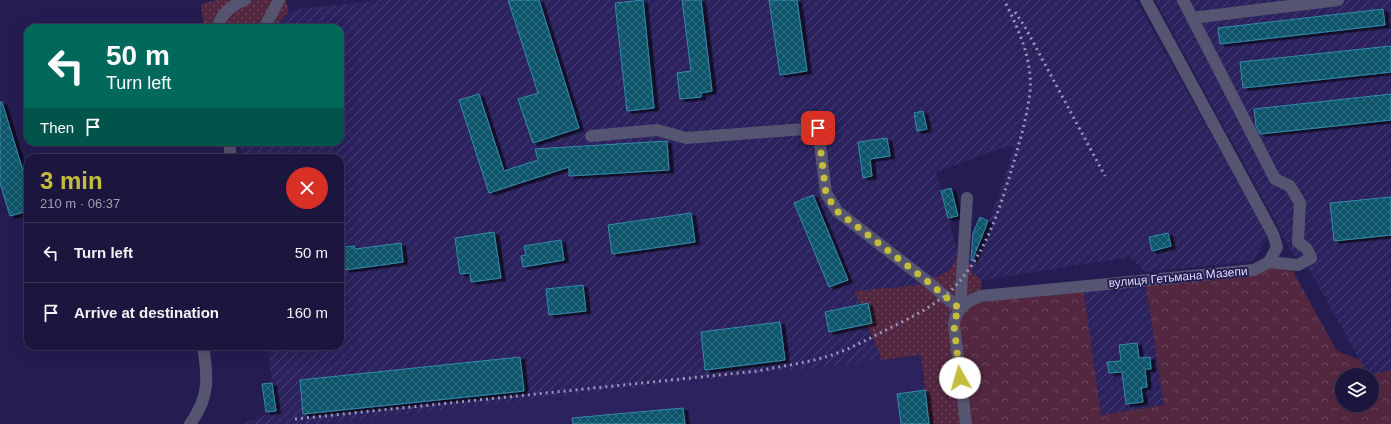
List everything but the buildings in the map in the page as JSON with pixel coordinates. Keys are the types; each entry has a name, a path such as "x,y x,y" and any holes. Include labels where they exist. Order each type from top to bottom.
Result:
{"street":[{"path":"219,24 224,14 235,5 245,0"},
{"path":"266,24 279,0"},
{"path":"1146,0 1273,234 1277,247 1270,262 1298,266 1311,258 1307,249 1298,242 1300,203 1290,186 1275,179 1183,0"},
{"path":"1192,18 1338,0"},
{"path":"591,136 657,130 686,138 818,128 826,194 837,211 927,281 960,309"},
{"path":"966,424 954,332 955,318 960,309 967,198"},
{"name":"вулиця Гетьмана Мазепи","path":"960,309 969,301 981,296 1254,270 1270,262"},
{"path":"190,424 201,403 207,384 207,371 204,350"}],"shaded area":[{"path":"378,0 1136,0 1268,235 1254,261 1145,272 1130,257 982,280 971,272 968,264 977,247 1000,192 1014,147 1007,146 936,172 958,254 950,270 920,285 855,291 868,303 872,323 867,324 882,360 317,424 240,424 276,411 268,350 344,350 344,154 242,154 240,146 344,146 344,24 278,24 281,19 295,9"},
{"path":"1155,0 1391,0 1391,370 1379,373 1379,368 1364,368 1302,257 1298,259 1296,255 1294,256"},
{"path":"1145,280 1164,405 1101,415 1083,286"},
{"path":"921,355 929,424 317,424"}],"green space":[{"path":"216,0 286,0 289,12 281,19 278,24 204,24 201,4"},
{"path":"958,254 969,257 968,264 973,269 971,272 982,280 966,424 929,424 921,355 882,360 867,324 872,323 868,303 860,304 855,291 920,285 950,270"},
{"path":"1289,264 1337,351 1360,360 1364,368 1335,368 1335,412 1379,412 1379,373 1391,370 1391,424 966,424 957,313 964,305 1083,286 1101,415 1164,405 1145,280"}],"railway":[{"path":"295,419 758,371 812,361 836,354 905,320 937,302 963,277 972,265 987,238 999,209 1013,165 1027,111 1030,92 1027,56 1019,33 1004,0"},
{"path":"1015,12 1025,27 1105,176"}],"route":[{"path":"818,128 826,194 837,211 945,295 960,309 955,318 954,332 960,378"}]}
